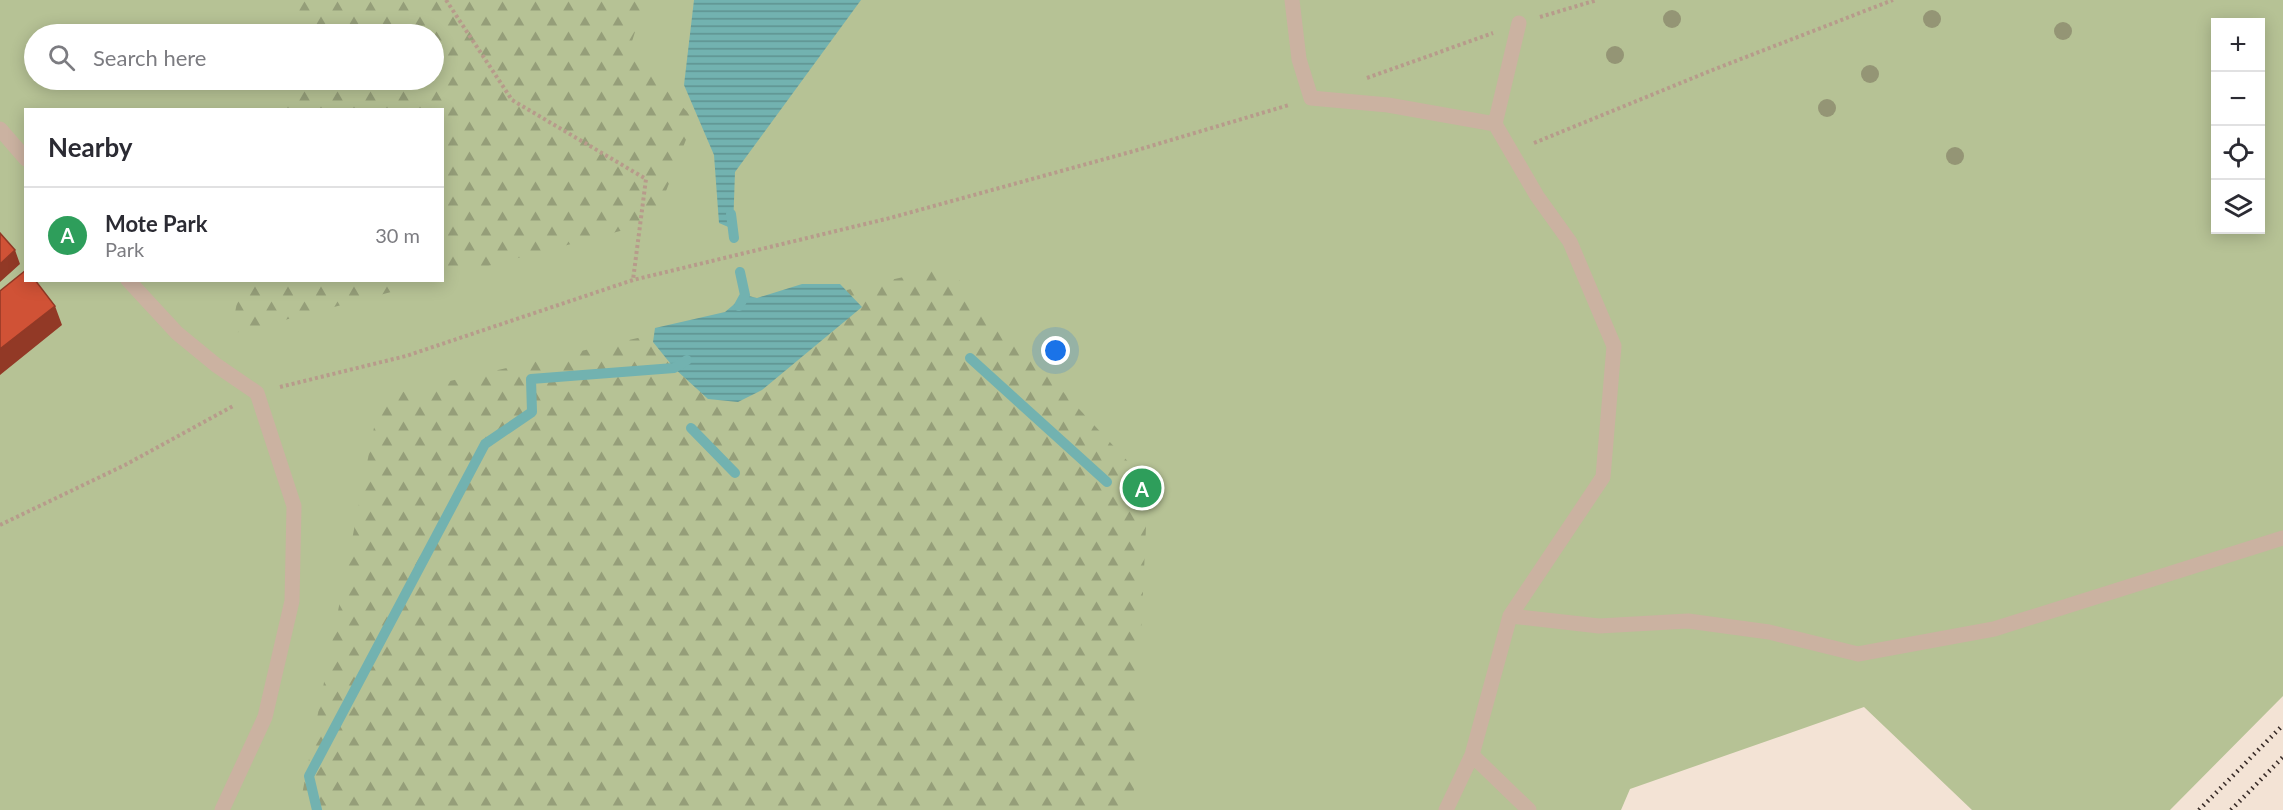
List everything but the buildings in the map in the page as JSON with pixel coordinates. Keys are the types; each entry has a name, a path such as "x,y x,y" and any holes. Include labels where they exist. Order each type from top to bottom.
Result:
{"lane":[{"path":"1292,0 1299,59 1311,98 1388,105 1495,124"},
{"path":"1446,810 1472,755 1510,616 1603,477 1614,346 1570,242 1537,196 1495,124 1519,23"},
{"path":"0,129 24,157"},
{"path":"130,282 177,333 216,365 257,393 294,506 292,601 265,717 222,810"},
{"path":"1510,616 1599,626 1688,621 1769,632 1858,654 1994,629 2283,538"},
{"path":"1472,755 1529,810"}],"path":[{"path":"446,0 512,100 646,179 633,280"},
{"path":"1366,78 1519,23 1597,0"},
{"path":"1512,153 1710,71 1893,0"},
{"path":"0,525 125,465 257,393 406,356 633,280 890,218 1134,151 1311,98"}],"green space":[{"path":"0,0 2283,0 2283,696 2170,810 1972,810 1864,707 1630,789 1621,810 0,810"},
{"path":"298,0 645,0 629,51 694,119 654,222 444,278 444,108 276,108 280,90 444,90 444,24 293,24"},
{"path":"947,267 1148,483 1133,810 299,810 380,397"},
{"path":"241,282 429,282 231,334"}],"water":[{"path":"694,0 861,0 735,172 733,229 719,223 714,155 684,85"},
{"path":"802,284 840,284 862,307 762,390 738,402 708,399 674,368 653,342 655,328 725,312 745,295 757,298"}],"waterway":[{"path":"731,214 734,238"},
{"path":"739,306 745,295 740,272"},
{"path":"970,358 1107,482"},
{"path":"317,810 309,776 485,444 532,412 531,379 674,368 687,360"},
{"path":"691,428 735,473"}],"railway":[{"path":"2199,810 2283,725"},
{"path":"2231,810 2283,757"}],"place":[{"name":"Mote Park","path":"1142,488"}]}
